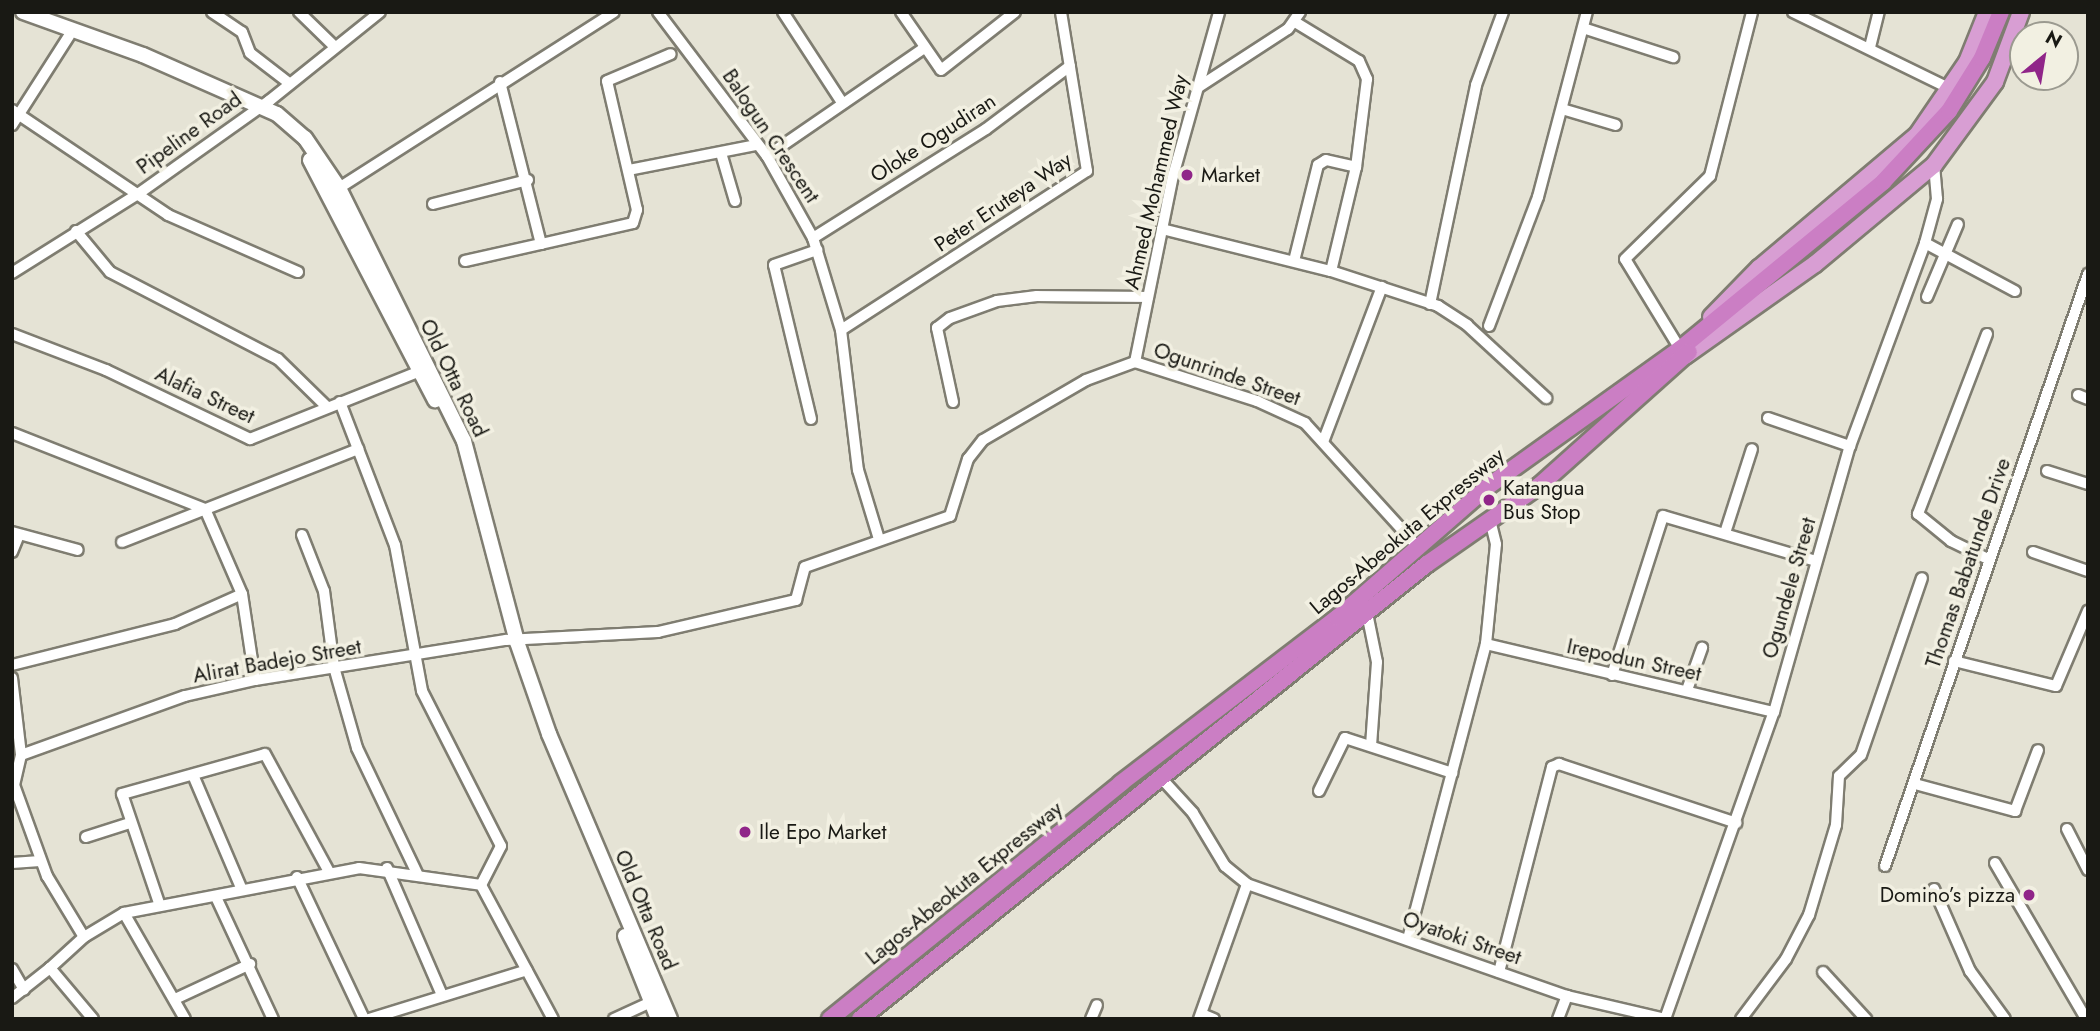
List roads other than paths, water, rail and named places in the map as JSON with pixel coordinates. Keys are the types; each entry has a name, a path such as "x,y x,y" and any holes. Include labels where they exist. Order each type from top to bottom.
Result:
{"highway":[{"name":"Lagos-Abeokuta Expressway","path":"860,1019 1367,613 1589,446 1683,352 1917,149 1967,86 2001,12"},
{"name":"Lagos-Abeokuta Expressway","path":"830,1019 1121,783 1337,618 1487,487 1683,352 1881,198 1924,156 1984,75 2011,12"}],"main road":[{"name":"Old Otta Road","path":"23,12 143,55 298,132 338,188 464,441 511,641"},
{"path":"1683,352 1759,268 1882,168 1917,135 1951,89 1987,12"},
{"path":"1683,352 1815,264 1934,165 1995,82 2021,12"},
{"name":"Old Otta Road","path":"12,17 69,36 256,109 286,133 309,158 420,371 461,462 511,641 670,1019"},
{"path":"511,641 658,1019"}],"street":[{"path":"212,12 242,32 250,53 289,83"},
{"path":"299,12 334,47"},
{"name":"Pipeline Road","path":"12,273 138,194 256,109 380,12"},
{"path":"338,188 500,82 614,12"},
{"name":"Balogun Crescent","path":"658,12 756,145 767,156 813,238 841,330 858,470 879,539"},
{"path":"783,12 841,101"},
{"path":"901,12 941,70 1015,12"},
{"name":"Peter Eruteya Way","path":"841,330 1082,176 1089,165 1061,12"},
{"name":"Ahmed Mohammed Way","path":"1135,362 1161,229 1219,12"},
{"path":"1430,304 1476,85 1503,12"},
{"path":"1489,326 1538,197 1587,12"},
{"path":"1683,352 1625,259 1710,176 1752,12"},
{"path":"1793,12 1870,47 1951,89"},
{"path":"1870,47 1879,12"},
{"path":"1197,88 1298,17 1359,61 1367,79 1356,167 1331,271"},
{"path":"1583,27 1673,57"},
{"path":"12,125 16,112 69,36"},
{"path":"767,156 841,101 924,48"},
{"path":"465,261 633,223 636,210 629,170 607,81 671,54"},
{"name":"Oloke Ogudiran","path":"813,238 986,129 1070,66"},
{"path":"500,82 528,180 541,244"},
{"path":"1562,109 1616,125"},
{"path":"16,112 181,222 298,272"},
{"path":"629,170 756,145"},
{"path":"721,153 735,201"},
{"path":"1294,261 1320,161 1356,167"},
{"name":"Ogundele Street","path":"1666,1019 1774,712 1850,446 1925,243 1937,199 1934,165"},
{"path":"433,204 528,180"},
{"path":"1927,297 1958,224"},
{"path":"1161,229 1331,271 1430,304 1467,325 1546,398"},
{"path":"76,231 110,272 278,359 326,406"},
{"path":"1925,243 2015,291"},
{"path":"811,419 774,265 817,250"},
{"name":"Thomas Babatunde Drive","path":"1885,866 1915,784 1988,559 2088,274"},
{"path":"1323,442 1382,287"},
{"path":"953,402 940,323 985,304 1037,296 1149,296"},
{"name":"Alafia Street","path":"12,334 106,370 250,439 266,437 326,406 420,371"},
{"path":"1986,334 1919,514 1951,541 1988,559"},
{"path":"879,539 950,516 968,458 983,440 1086,380 1135,362"},
{"name":"Ogunrinde Street","path":"1135,362 1289,413 1323,442 1418,547"},
{"path":"340,402 396,545 415,657 434,719 501,846 481,885"},
{"path":"1768,418 1850,446"},
{"path":"12,433 205,509 242,594 255,680"},
{"path":"122,542 358,449"},
{"path":"1725,533 1752,449"},
{"path":"2047,471 2088,484"},
{"path":"1612,675 1657,521 1672,515 1816,561"},
{"path":"1408,939 1486,644 1496,544 1490,520"},
{"path":"12,552 16,534 78,550"},
{"path":"302,535 324,591 334,667 361,759 416,873"},
{"name":"Alirat Badejo Street","path":"21,755 185,696 255,680 511,641 658,632 796,600 806,568 879,539"},
{"path":"2033,552 2088,571"},
{"path":"1741,1019 1772,980 1808,915 1836,825 1839,776 1861,755 1922,578"},
{"path":"12,665 175,624 242,594"},
{"path":"1954,661 2056,686 2088,611"},
{"path":"1367,613 1377,662 1371,746"},
{"name":"Irepodun Street","path":"1486,644 1774,712"},
{"path":"1687,690 1702,648"},
{"path":"12,678 21,755 13,785 40,861 84,937"},
{"path":"1319,791 1343,738 1452,773"},
{"path":"1915,784 2015,811 2038,750"},
{"path":"159,903 122,794 265,754 329,872"},
{"path":"1499,972 1552,767 1559,764 1736,823"},
{"path":"193,775 242,890"},
{"path":"1162,779 1193,813 1226,866 1247,884 1201,1016 1214,1019"},
{"path":"86,837 130,823"},
{"path":"2067,829 2088,870"},
{"path":"12,863 40,861"},
{"path":"1996,863 2087,1018"},
{"path":"12,998 84,937 124,913 159,903 216,897 329,872 387,868 481,885"},
{"path":"387,868 441,993"},
{"path":"297,877 366,1019 441,993 527,970"},
{"name":"Oyatoki Street","path":"1247,884 1567,996 1666,1019"},
{"path":"481,885 553,1019"},
{"path":"1934,889 1970,971 2005,1019"},
{"path":"216,897 250,964 273,1019"},
{"path":"124,913 185,1019"},
{"path":"175,999 250,964"},
{"path":"50,968 93,1019"},
{"path":"12,969 24,990"},
{"path":"1824,972 1866,1019"},
{"path":"1559,1019 1567,996"},
{"path":"614,1019 651,1002"},
{"path":"1091,1019 1097,1005"}],"place":[{"name":"Market","path":"1187,175"},
{"name":"Katangua Bus Stop","path":"1489,500"},
{"name":"Ile Epo Market","path":"745,832"},
{"name":"Domino’s pizza","path":"2029,895"}]}
